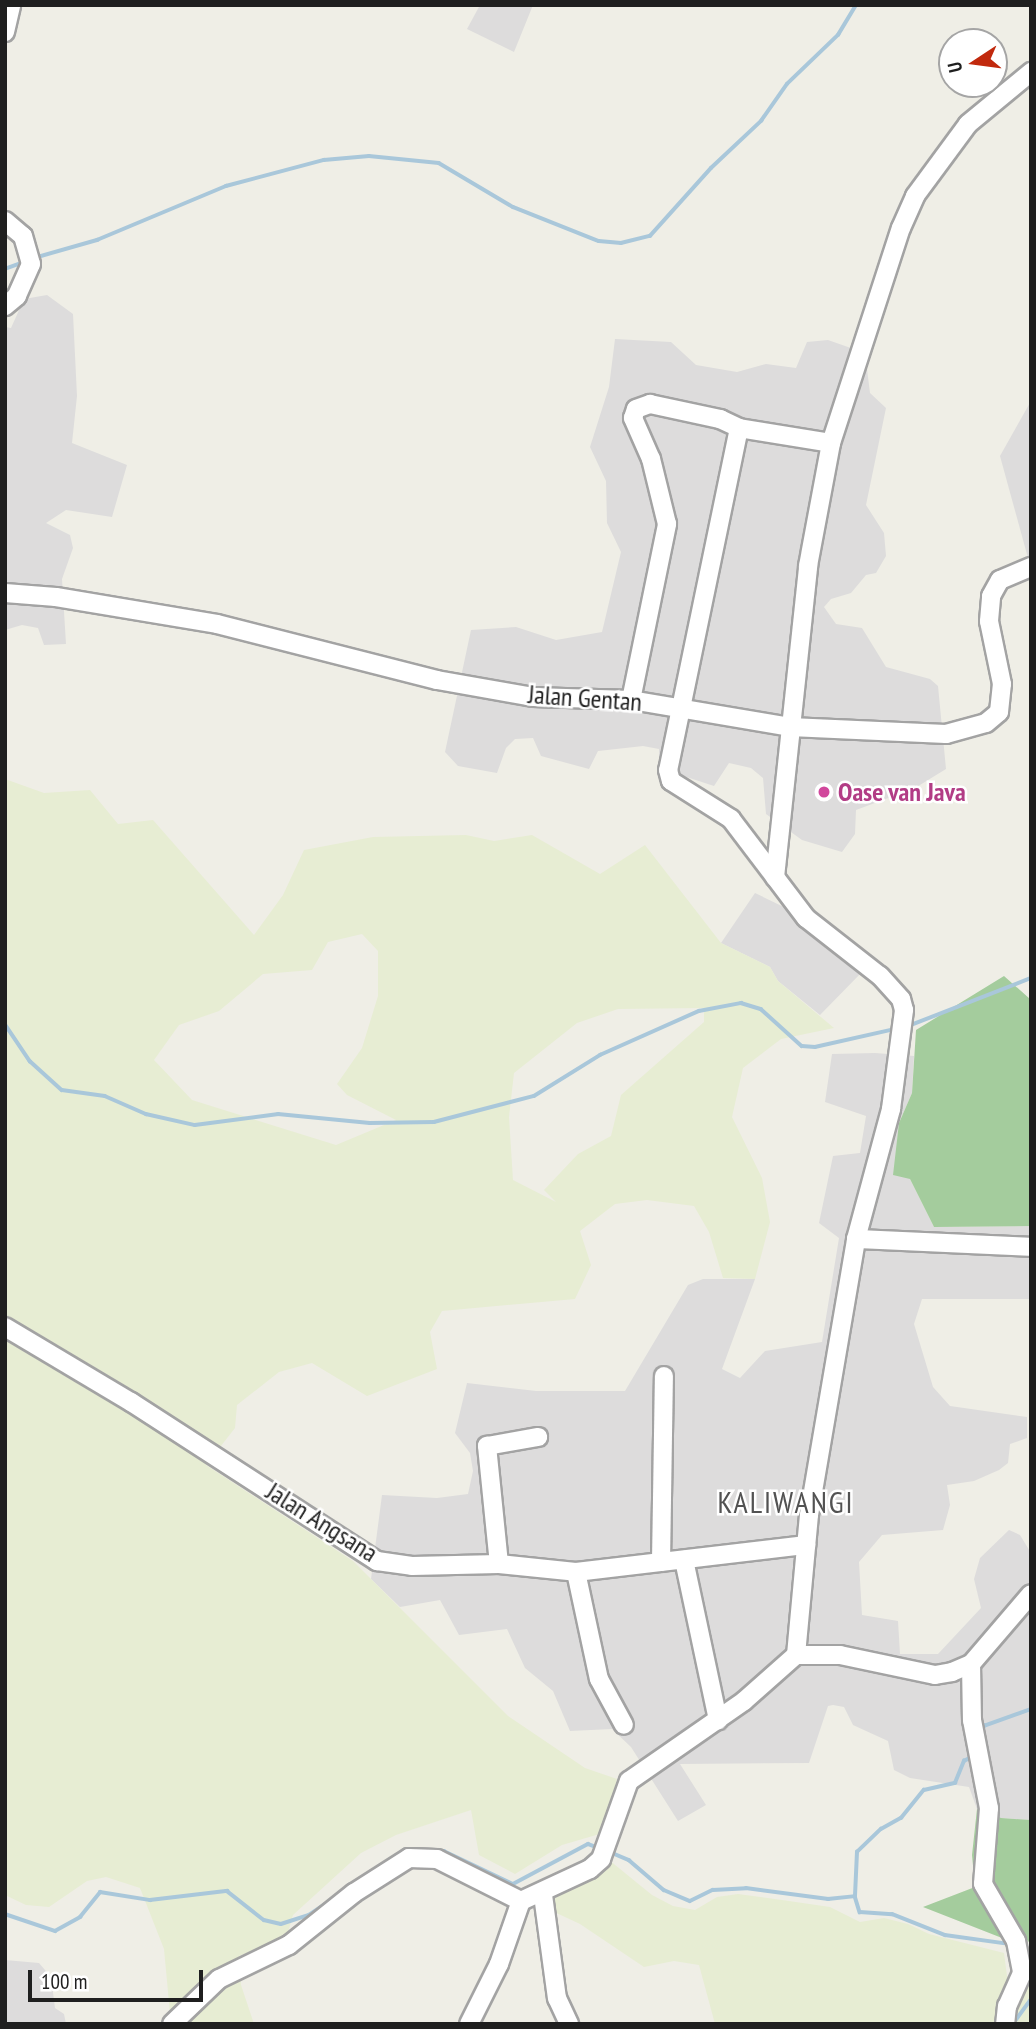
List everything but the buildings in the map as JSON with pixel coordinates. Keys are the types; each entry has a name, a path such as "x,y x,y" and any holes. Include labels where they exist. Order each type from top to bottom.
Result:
{"street":[{"path":"5,32 11,5"},
{"path":"775,877 808,566 831,443 864,335 915,196 968,124 1031,72"},
{"path":"5,221 23,236 29,256 17,296 5,306"},
{"path":"631,700 667,524 651,459 633,418 636,409 650,404 720,418 738,428 831,443"},
{"path":"738,428 699,632 668,760 671,781 731,819 806,918 880,976 901,999 904,1030 891,1110 856,1239 806,1545 796,1655"},
{"name":"Jalan Gentan","path":"5,593 56,597 217,624 437,680 533,697 631,700 790,727 946,734 986,723 999,712 1002,684 989,621 991,596 1000,580 1031,567"},
{"path":"856,1239 1031,1247"},
{"name":"Jalan Angsana","path":"5,1327 131,1402 377,1561 412,1566 499,1564 576,1573 806,1545"},
{"path":"661,1562 664,1376"},
{"path":"499,1564 487,1446 538,1437"},
{"path":"684,1560 718,1720"},
{"path":"576,1573 599,1679 624,1725"},
{"path":"172,2024 219,1979 289,1945 354,1893 409,1858 438,1859 521,1901 543,1895 601,1859 617,1803 629,1781 718,1720 796,1655 839,1655 935,1675 971,1664 1031,1594"},
{"path":"971,1664 979,1755 989,1808 983,1884 1018,1948 1022,1973 1007,2006 1005,2024"},
{"path":"543,1895 555,1988 569,2024"},
{"path":"469,2024 499,1964 521,1901"}],"shaded area":[{"path":"480,5 533,5 514,52 467,29"},
{"path":"47,295 73,314 77,396 72,443 127,465 112,517 66,510 46,523 70,535 73,548 62,579 66,644 44,645 38,628 22,625 5,630 5,327 11,328 24,299"},
{"path":"615,339 671,342 696,365 737,372 766,364 796,368 807,342 828,340 865,353 870,393 886,408 866,505 884,533 886,556 876,573 866,575 851,593 831,599 824,607 836,624 862,628 886,667 930,679 938,686 946,769 915,788 856,810 855,834 842,852 802,840 766,814 763,778 751,768 729,763 714,786 659,768 659,749 643,746 598,751 589,769 541,756 533,738 515,739 506,748 497,773 458,766 445,752 471,630 516,627 556,640 602,632 621,552 607,523 606,481 590,447 609,387"},
{"path":"1031,401 1031,569 1000,456"},
{"path":"755,893 790,910 863,971 820,1015 778,981 770,967 721,943"},
{"path":"832,1054 914,1056 912,1093 899,1123 910,1179 934,1227 1031,1226 1031,1299 922,1299 914,1324 933,1387 950,1406 1027,1417 1027,1438 1010,1444 1008,1463 999,1470 974,1481 947,1485 950,1505 943,1530 882,1535 859,1562 862,1615 898,1621 900,1654 938,1654 981,1608 974,1579 980,1558 1009,1530 1020,1535 1031,1553 1031,1820 1000,1818 977,1809 969,1787 910,1778 894,1770 888,1741 853,1725 844,1707 833,1705 828,1706 809,1763 680,1764 706,1805 678,1821 631,1747 612,1729 570,1731 553,1691 525,1668 507,1629 459,1635 440,1600 400,1607 371,1579 382,1495 437,1498 468,1494 473,1471 470,1453 455,1433 467,1383 536,1391 625,1391 688,1285 703,1279 755,1279 722,1369 740,1378 765,1351 822,1342 839,1238 819,1223 833,1156 860,1153 866,1116 825,1102"},
{"path":"5,1960 39,1963 51,1977 55,2008 64,2014 66,2024 5,2024"}],"green space":[{"path":"5,779 44,793 90,790 118,824 153,820 254,935 283,895 304,850 373,837 466,835 494,841 532,835 600,874 645,845 721,943 770,967 778,981 834,1028 781,1039 743,1068 732,1117 762,1178 770,1222 755,1279 723,1278 709,1232 694,1206 647,1200 615,1204 580,1231 591,1265 575,1299 442,1311 430,1332 437,1369 367,1396 312,1363 279,1372 237,1405 235,1428 206,1465 353,1561 508,1716 585,1768 617,1779 603,1833 562,1845 515,1874 479,1855 471,1810 396,1835 361,1853 293,1915 287,1936 239,1956 241,1985 254,2024 171,2024 164,1949 140,1888 106,1877 87,1881 49,1907 26,1905 5,1895","holes":["362,934 378,951 378,996 362,1048 337,1084 347,1095 396,1120 336,1145 192,1100 154,1060 179,1025 219,1011 263,974 312,970 328,942","704,1008 704,1022 621,1095 611,1136 578,1154 544,1190 556,1202 513,1180 509,1117 514,1073 577,1023 618,1009"]},
{"path":"1004,976 1030,999 1031,1226 934,1227 910,1179 893,1175 899,1123 912,1093 916,1030"},
{"path":"977,1809 1001,1818 1031,1820 1031,1944 1026,1939 1002,1938 923,1907 975,1887 972,1855"},
{"path":"609,1860 652,1895 673,1906 695,1910 717,1897 738,1894 782,1900 830,1907 860,1922 884,1918 908,1924 929,1934 1004,1953 1007,1976 1016,1988 1031,1981 1031,2024 715,2024 699,1965 674,1961 644,1967 580,1924 550,1910 551,1901"}],"waterway":[{"path":"34,258 97,240 226,186 324,160 369,156 439,163 513,207 599,241 621,243 650,236 711,168 761,121 787,84 838,35 856,5"},
{"path":"5,269 24,262"},
{"path":"906,1027 1031,978"},
{"path":"5,1024 30,1061 62,1090 105,1096 146,1114 195,1125 278,1114 370,1123 434,1122 534,1096 600,1055 699,1011 741,1003 761,1009 802,1046 815,1047 895,1029"},
{"path":"981,1733 984,1726 1031,1709"},
{"path":"855,1896 857,1852 881,1829 901,1818 924,1790 955,1783 964,1761 973,1756"},
{"path":"417,1850 444,1851 513,1884 588,1844 599,1848"},
{"path":"610,1852 629,1860 664,1890 690,1901 713,1890 746,1888 828,1899 855,1896 860,1912 892,1914 945,1935 1010,1944"},
{"path":"5,1914 55,1931 80,1917 100,1892 150,1900 227,1891 264,1920 281,1924 309,1915 385,1864"},
{"path":"1013,2024 1031,1999"}],"place":[{"name":"Oase van Java","path":"824,792"}],"district":[{"name":"KALIWANGI","path":"786,1502"}]}
